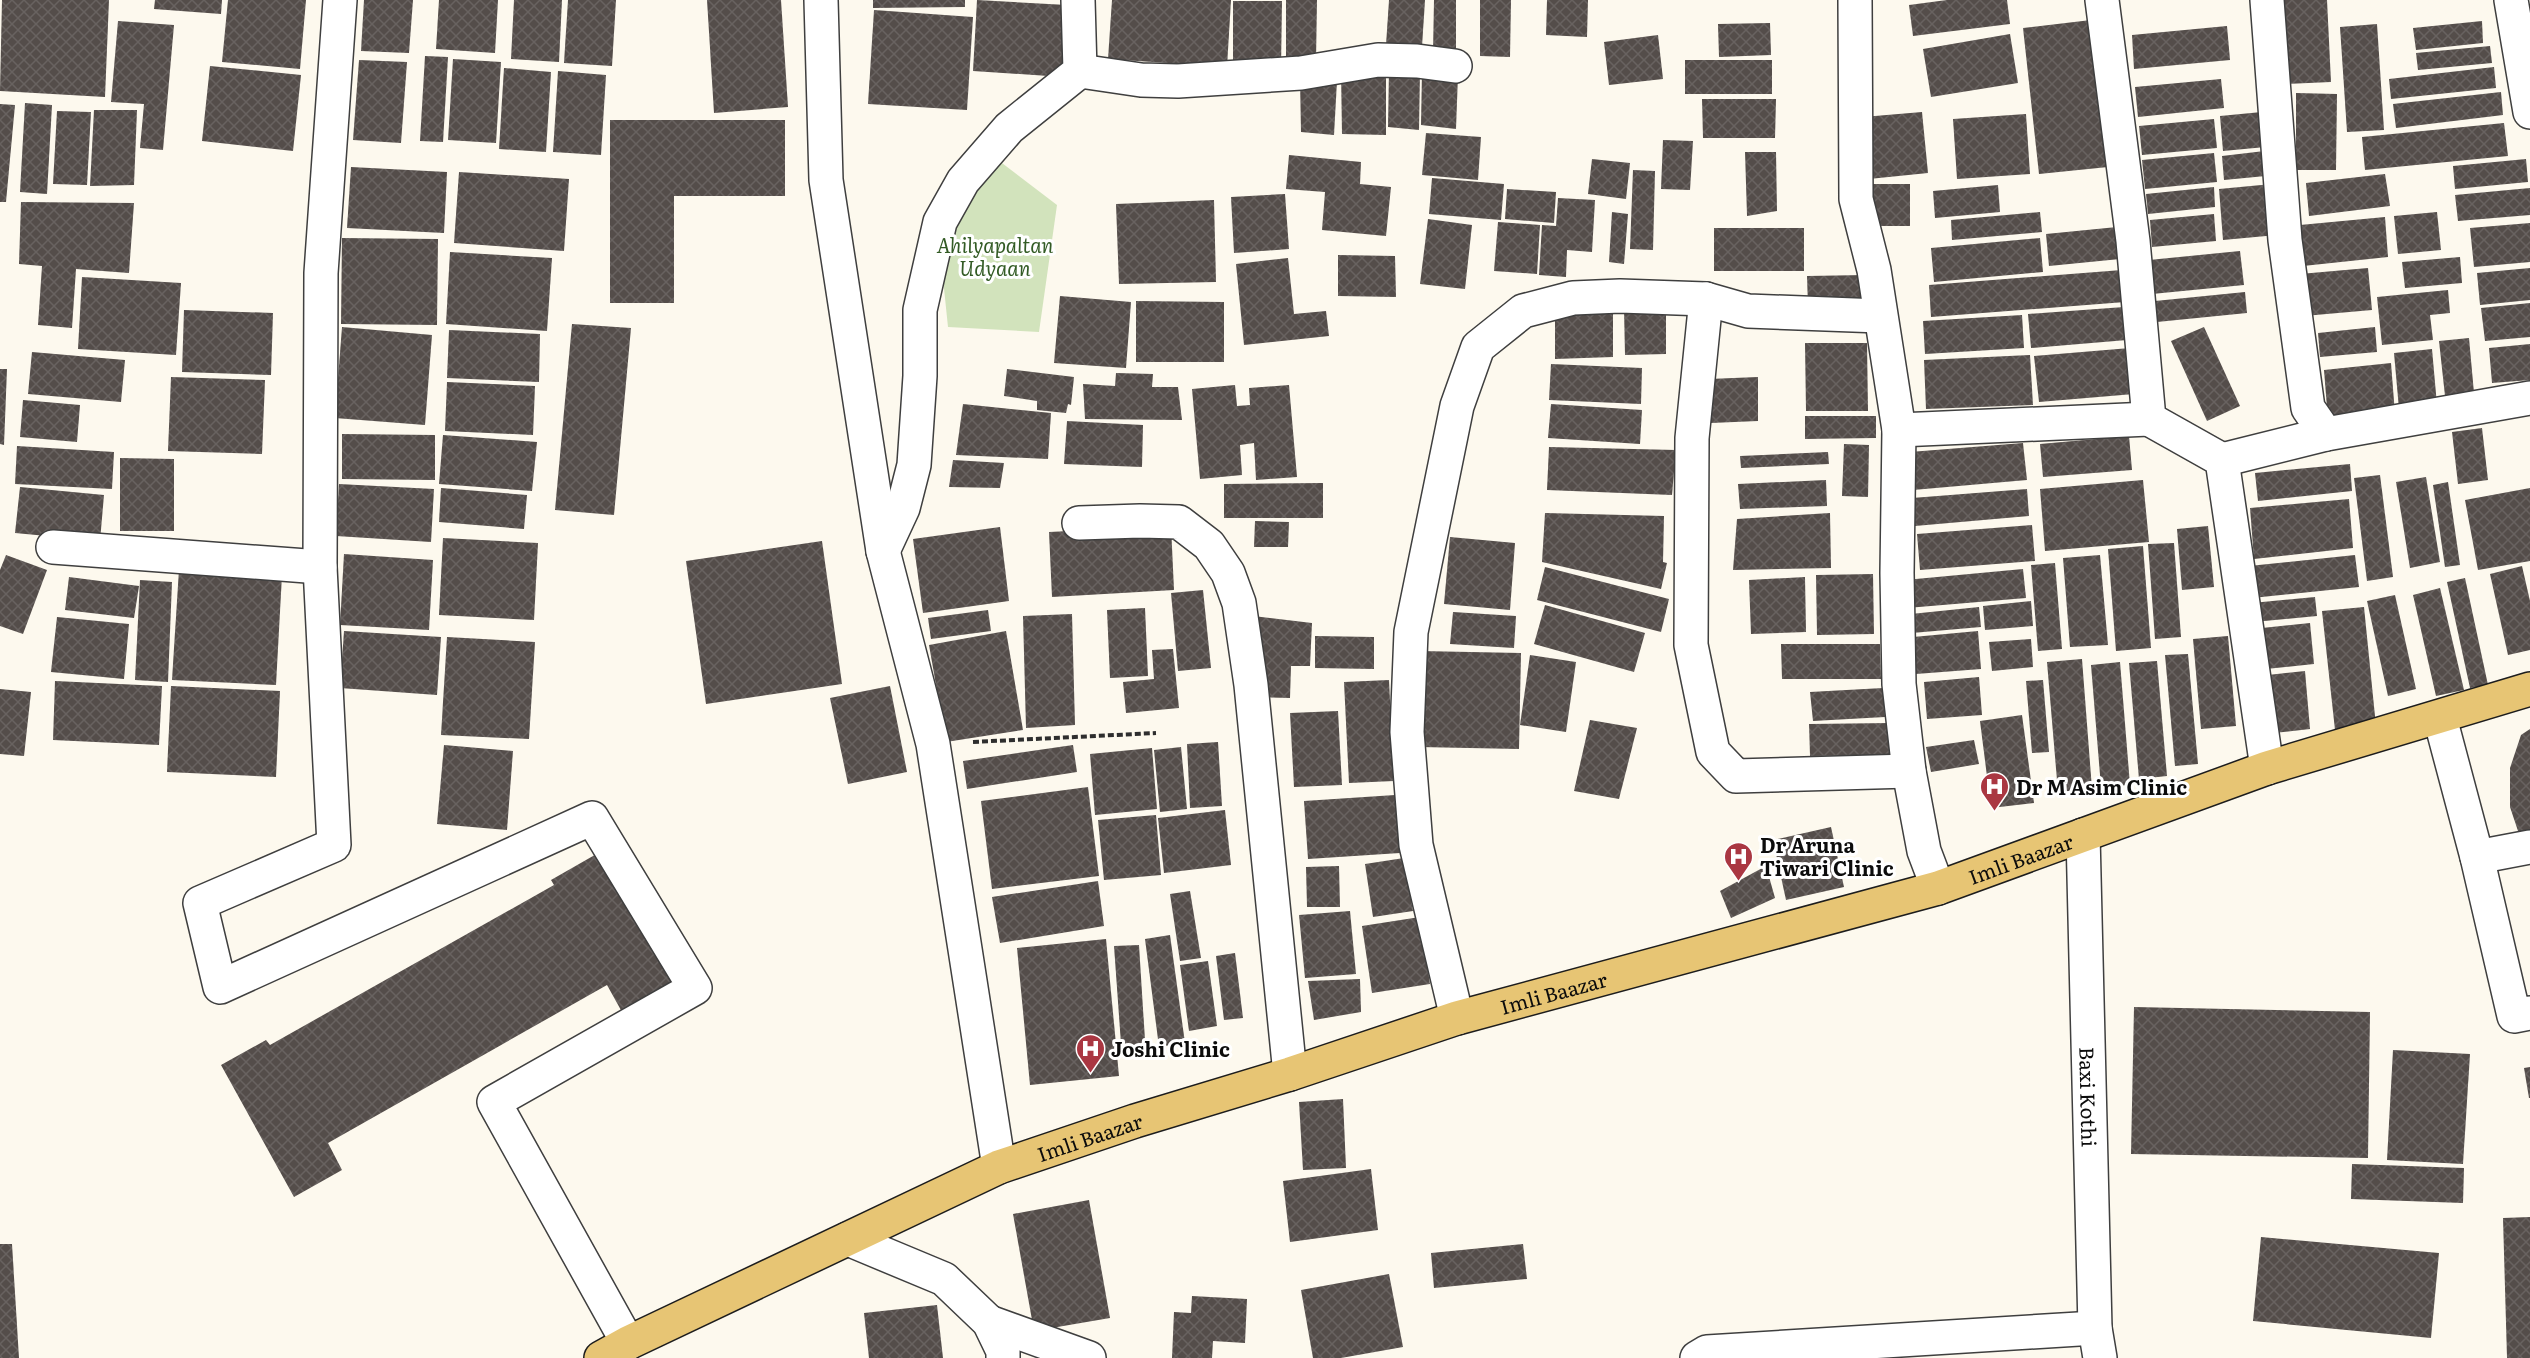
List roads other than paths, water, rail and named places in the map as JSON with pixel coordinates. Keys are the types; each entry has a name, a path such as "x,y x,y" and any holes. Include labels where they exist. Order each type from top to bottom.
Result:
{"main road":[{"name":"Imli Baazar","path":"614,1350 999,1167 1457,1018 1938,888 2267,768 2440,718 2530,689"}],"street":[{"path":"340,0 321,273 320,567 334,845 200,903 220,987 592,818 695,988 494,1102 614,1350"},
{"path":"821,0 826,180 884,551 933,744 999,1167"},
{"path":"1078,0 1080,71"},
{"path":"1855,0 1856,199 1874,270 1899,430 1897,573 1899,684 1908,771 1924,851 1938,888"},
{"path":"2102,0 2133,241 2149,419"},
{"path":"2267,0 2285,240 2308,408 2326,434"},
{"path":"2511,0 2530,112"},
{"path":"884,551 903,508 914,465 920,376 920,310 940,222 963,181 1009,128 1080,71 1141,80 1178,81 1301,73 1378,60 1417,61 1455,66"},
{"path":"1457,1018 1416,845 1408,721 1411,632 1457,406 1478,347 1523,310 1573,298 1620,296 1706,299 1748,311 1880,316"},
{"path":"1706,299 1692,438 1691,645 1713,752 1737,776 1908,771"},
{"path":"1899,430 2149,419 2222,460 2326,434 2530,398"},
{"path":"2222,460 2267,768"},
{"path":"1078,523 1179,522 1209,545 1228,573 1239,603 1251,685 1290,1074"},
{"path":"53,547 320,567"},
{"path":"2440,718 2477,857 2514,1016 2530,1012"},
{"name":"Baxi Kothi","path":"2083,835 2097,1343"},
{"path":"2477,857 2530,847"},
{"path":"848,1239 944,1279 989,1322 1003,1351 1003,1358"},
{"path":"989,1322 1089,1358"},
{"path":"1698,1358 1707,1352 2097,1343"}],"place":[{"name":"Dr M Asim Clinic","path":"1995,812"},
{"name":"Dr Aruna Tiwari Clinic","path":"1739,882"},
{"name":"Joshi Clinic","path":"1090,1074"}],"park label":[{"name":"Ahilyapaltan Udyaan","path":"995,256"}]}
